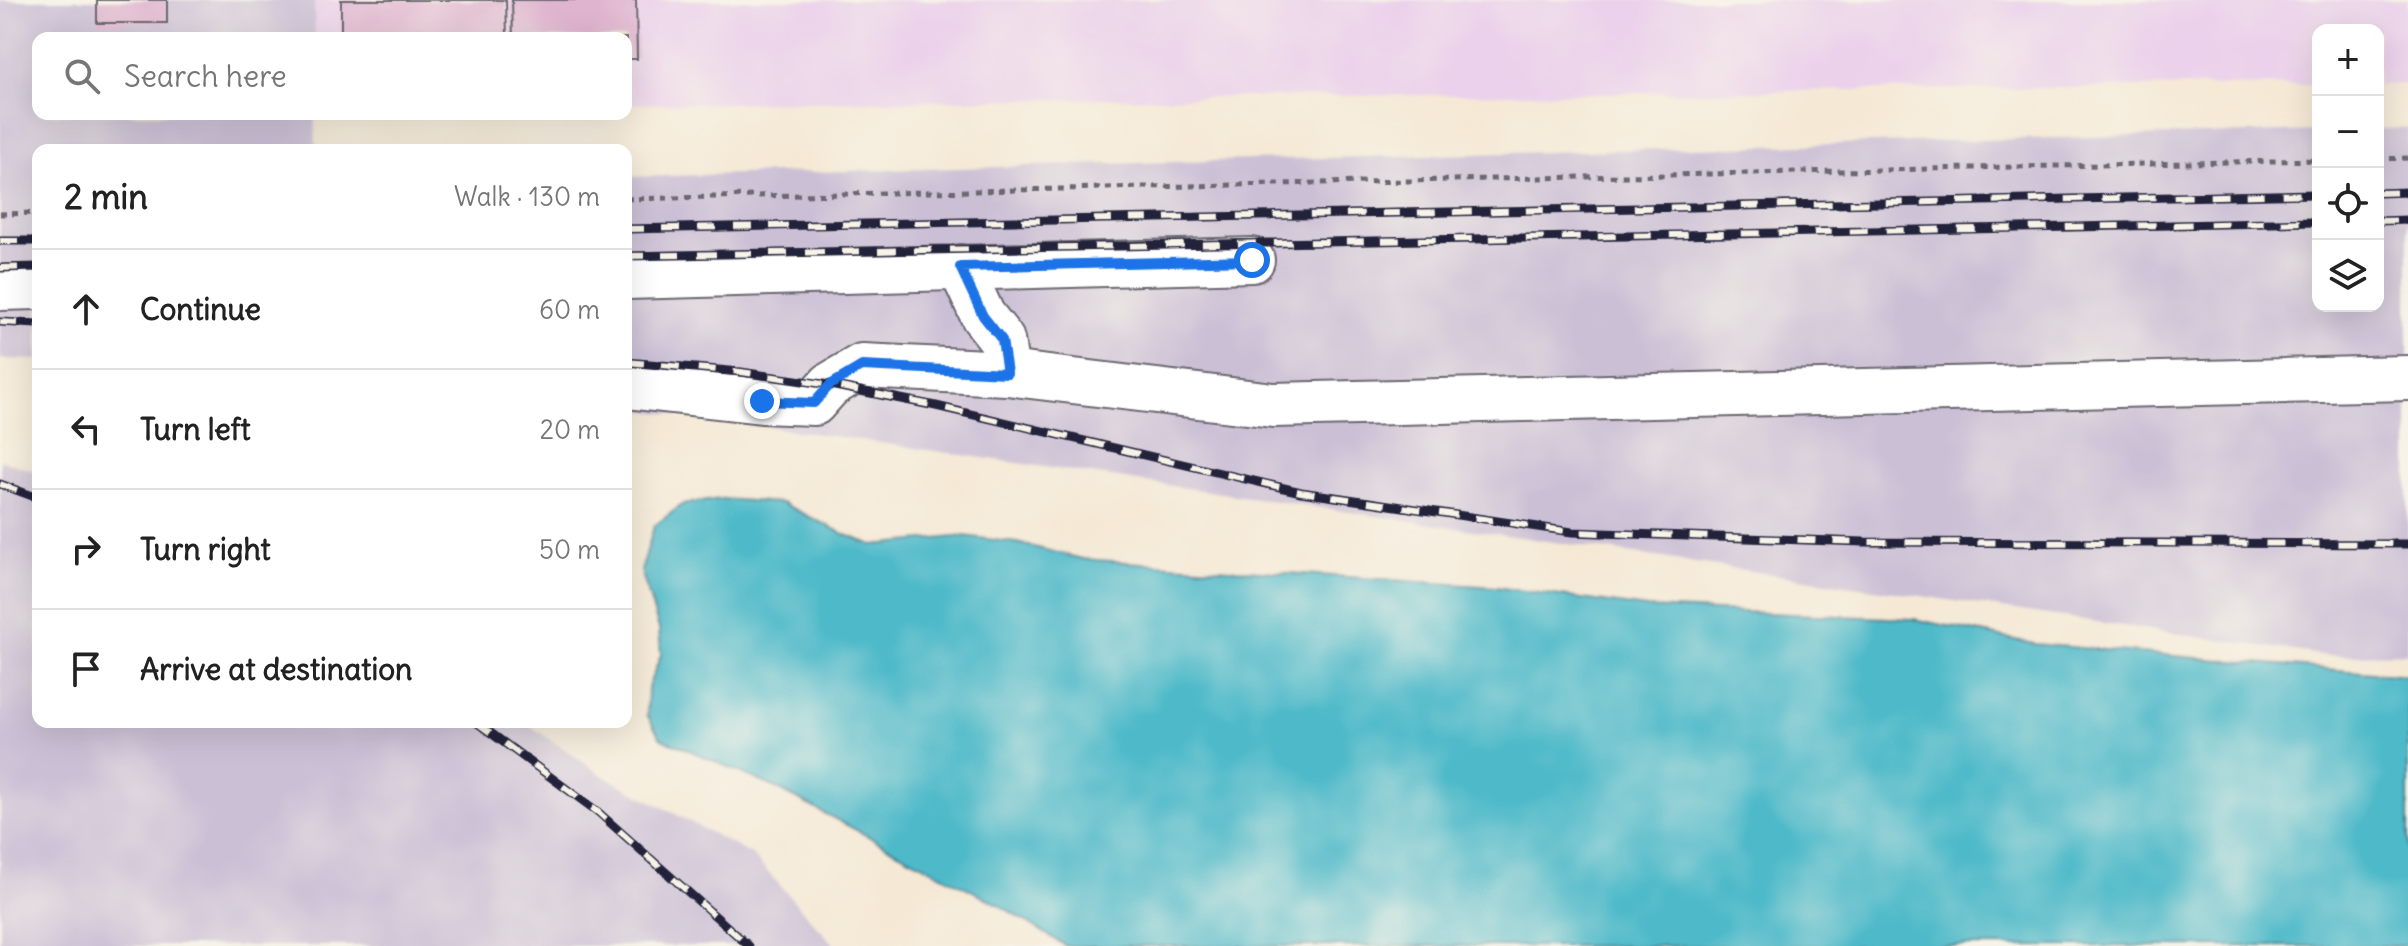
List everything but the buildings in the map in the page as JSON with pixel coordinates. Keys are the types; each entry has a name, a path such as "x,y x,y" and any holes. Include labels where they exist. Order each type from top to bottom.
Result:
{"lane":[{"path":"632,277 1252,260"},
{"path":"960,267 983,316 1002,340 1007,373"},
{"path":"0,288 32,287"},
{"path":"632,387 762,401 814,403 830,385 862,366 1007,373 1273,405 2408,378"}],"path":[{"path":"2384,159 2408,158"},
{"path":"632,199 2312,160"},
{"path":"0,214 32,213"}],"shaded area":[{"path":"0,0 314,0 315,32 32,32 32,120 315,120 316,144 32,144 32,360 0,359"},
{"path":"314,0 2408,0 2408,84 2384,85 2384,24 2312,24 2312,85 632,104 632,32 315,32"},
{"path":"2408,128 2408,653 2328,656 718,419 632,410 632,177 2312,131 2312,312 2384,312 2384,129"},
{"path":"0,460 32,470 32,728 534,728 602,775 752,855 835,946 0,946"}],"water":[{"path":"722,499 782,503 873,545 965,536 1017,543 1083,559 1496,587 1647,608 1914,619 2035,644 2408,676 2408,946 1066,946 996,903 774,787 661,738 647,715 648,687 661,655 659,629 641,571 654,526 683,504"}],"railway":[{"path":"2384,193 2408,192"},
{"path":"632,229 2312,194"},
{"path":"2384,221 2408,220"},
{"path":"632,256 2312,222"},
{"path":"0,241 32,241"},
{"path":"0,268 32,267"},
{"path":"0,322 32,324"},
{"path":"632,363 741,372 830,385 936,406 1301,492 1572,532 1864,542 2408,544"},
{"path":"0,484 32,496"},
{"path":"484,728 598,812 749,946"}],"route":[{"path":"762,401 814,403 830,385 862,366 1007,373 1002,340 983,316 960,267 1252,260"}]}
